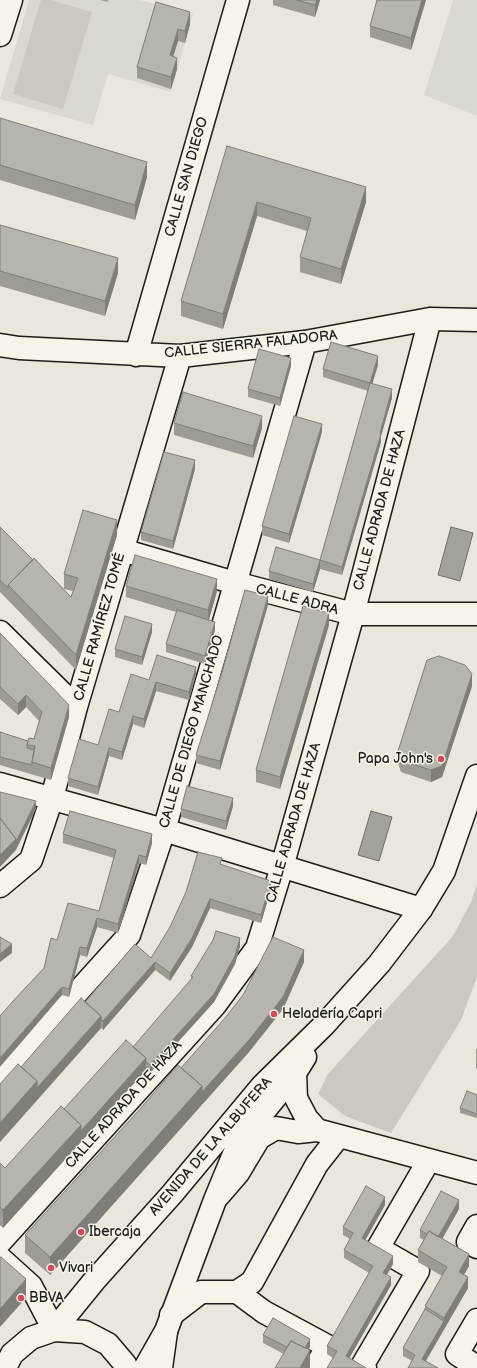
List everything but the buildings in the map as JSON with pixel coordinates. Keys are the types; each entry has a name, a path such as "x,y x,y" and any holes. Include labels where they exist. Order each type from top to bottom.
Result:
{"street":[{"path":"0,33 11,0"},
{"name":"CALLE SAN DIEGO","path":"136,355 238,0"},
{"name":"CALLE SIERRA FALADORA","path":"0,345 19,348 180,356 305,342 430,319 477,320"},
{"name":"CALLE ADRADA DE HAZA","path":"0,1242 215,1005 257,948 282,867 353,614 430,319"},
{"name":"CALLE DE DIEGO MANCHADO","path":"0,1078 129,935 164,830 305,342"},
{"name":"CALLE RAMÍREZ TOMÉ","path":"0,886 31,860 52,798 76,707 180,356"},
{"name":"CALLE ADRA","path":"122,550 235,583 353,614 477,614"},
{"path":"0,632 76,707"},
{"name":"AVENIDA DE LA ALBUFERA","path":"54,1330 94,1281 172,1194 262,1086 325,1024 379,964 421,909 444,872 477,776"},
{"path":"0,784 164,830 421,909"},
{"name":"AVENIDA DE LA ALBUFERA","path":"145,1368 169,1323 215,1200 234,1154 247,1132 295,1073 325,1024"},
{"path":"295,1073 296,1098 307,1119 317,1130"},
{"path":"215,1200 238,1173 259,1138 276,1128 298,1132 317,1130 477,1173"},
{"path":"161,1368 169,1323 201,1292 237,1292 252,1282 317,1164 339,1136"},
{"path":"365,1368 362,1366 418,1271 378,1248 429,1160"},
{"path":"477,1226 468,1242 477,1247"},
{"path":"0,1258 31,1286 54,1330"},
{"path":"237,1292 264,1312 327,1346 316,1367 318,1368"},
{"path":"477,1320 457,1354 477,1366"},
{"path":"5,1368 12,1354 31,1338 54,1330 85,1332 108,1344 125,1364 126,1368"}],"shaded area":[{"path":"29,0 140,0 193,14 171,92 108,74 93,125 0,99"},
{"path":"41,0 51,0 92,12 63,109 13,94"},
{"path":"453,0 477,0 477,116 424,95"},
{"path":"451,527 473,533 460,581 438,575"},
{"path":"371,811 392,817 379,861 358,855"},
{"path":"477,884 477,977 461,1020 391,1133 345,1116 318,1094 328,1074 453,936 471,902"}],"place":[{"name":"Papa John's","path":"441,759"},
{"name":"Heladería Capri","path":"274,1014"},
{"name":"Ibercaja","path":"81,1232"},
{"name":"Vivari","path":"51,1268"},
{"name":"BBVA","path":"21,1298"}]}
